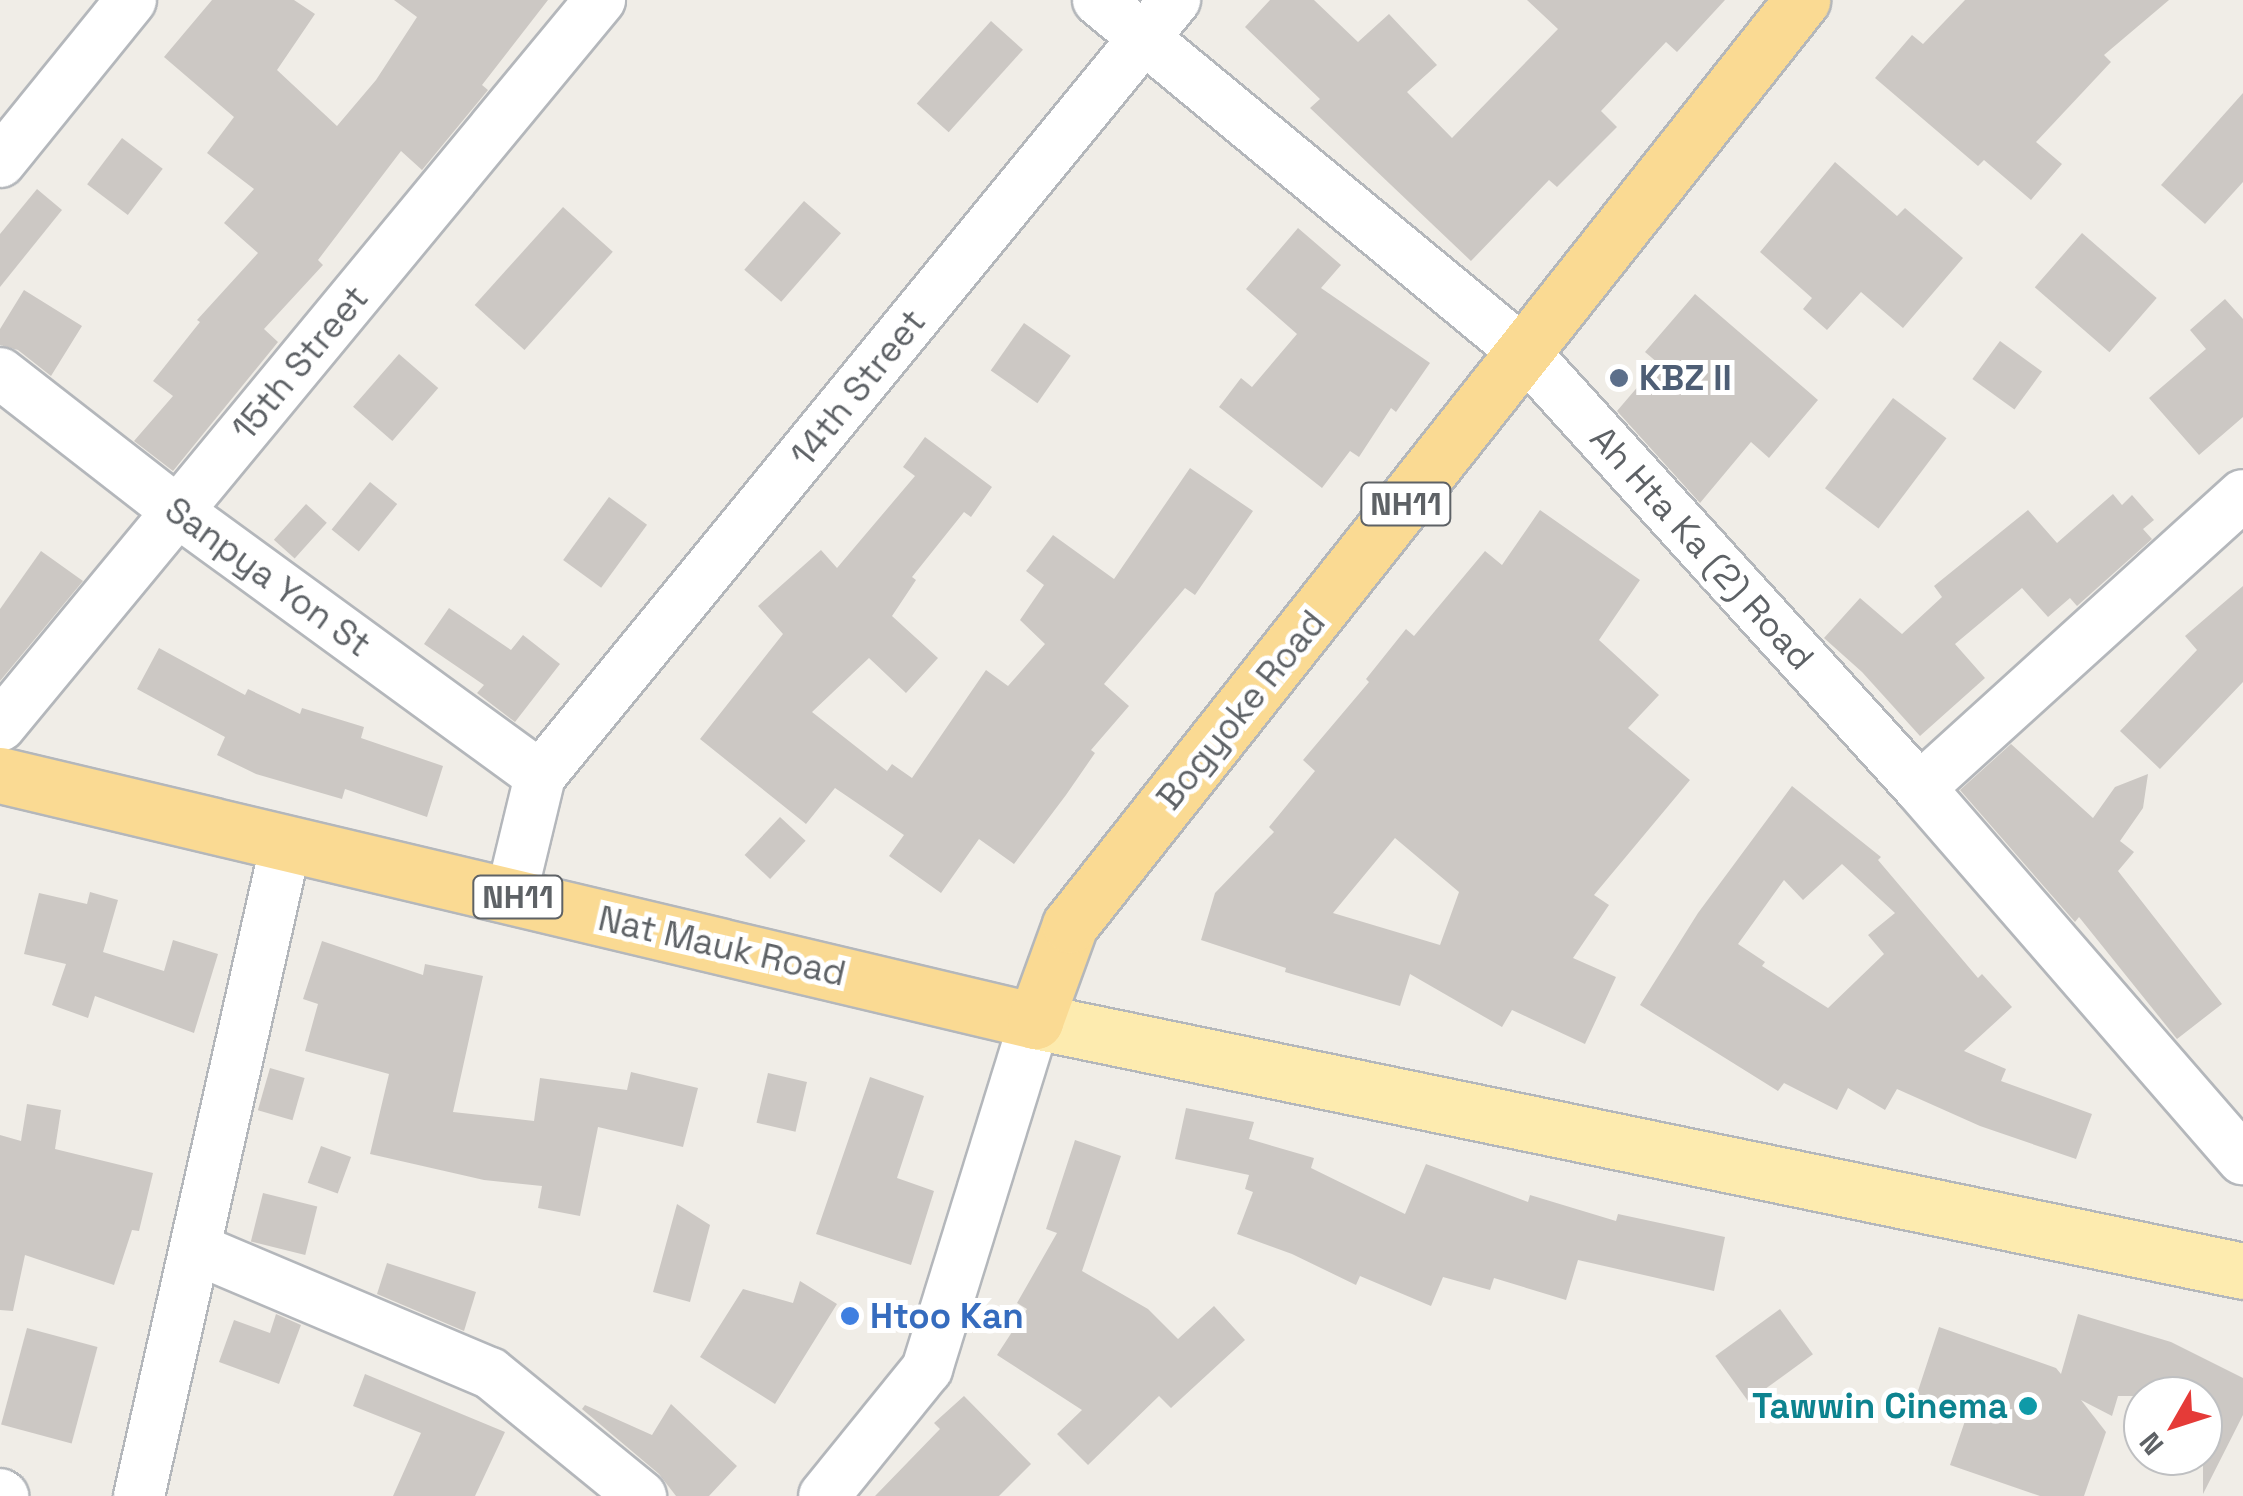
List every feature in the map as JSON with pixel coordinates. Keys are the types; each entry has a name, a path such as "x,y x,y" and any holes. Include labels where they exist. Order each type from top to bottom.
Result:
{"highway":[{"name":"Bogyoke Road","path":"1035,1021 1070,925 1526,354 1802,0"},
{"name":"Nat Mauk Road","path":"0,775 1035,1021"}],"main road":[{"path":"1035,1021 2241,1272"}],"street":[{"path":"0,162 131,0"},
{"name":"15th Street","path":"0,726 600,0"},
{"name":"Ah Hta Ka (2) Road","path":"1098,0 1526,354 1920,788 2243,1160"},
{"name":"14th Street","path":"540,776 1175,0"},
{"name":"Sanpya Yon St","path":"0,373 178,511 540,776"},
{"path":"1920,788 2243,495"},
{"path":"511,896 540,776"},
{"path":"139,1496 286,843"},
{"name":"Bogyoke Road","path":"824,1496 927,1369 1035,1021"},
{"path":"196,1249 490,1373 640,1496"}],"building":[{"path":"212,0 294,0 315,14 277,70 337,126 376,80 417,17 394,0 548,0 482,85 488,90 422,170 401,151 318,260 323,265 264,329 278,342 173,471 134,441 173,396 153,381 200,322 197,320 258,253 224,223 254,189 207,153 234,117 164,57"},
{"path":"1270,0 1314,0 1358,42 1389,14 1437,65 1407,92 1452,138 1558,29 1527,0 1725,0 1677,52 1666,42 1601,111 1617,127 1557,187 1549,180 1471,261 1310,108 1320,99 1245,27"},
{"path":"1965,0 2169,0 2104,55 2111,62 2036,142 2062,164 2031,200 1984,160 1978,166 1875,78 1912,35 1923,44"},
{"path":"991,21 1023,50 949,132 917,103"},
{"path":"2243,93 2243,182 2205,224 2161,185"},
{"path":"122,138 163,169 128,215 87,184"},
{"path":"1835,162 1897,216 1905,208 1963,258 1903,328 1861,292 1827,330 1803,309 1812,298 1760,252"},
{"path":"37,189 62,210 0,287 0,234"},
{"path":"804,201 841,233 781,302 744,270"},
{"path":"563,207 613,252 524,350 475,305"},
{"path":"1298,228 1341,265 1321,288 1430,363 1396,412 1391,408 1359,457 1350,451 1322,488 1219,407 1241,378 1252,387 1297,334 1246,289"},
{"path":"2082,233 2157,298 2109,352 2035,287"},
{"path":"24,290 82,326 51,376 18,350 0,345 0,329"},
{"path":"1695,294 1818,400 1769,458 1751,442 1700,503 1617,411 1658,363 1645,352"},
{"path":"2225,299 2243,319 2243,417 2199,455 2149,398 2206,349 2190,330"},
{"path":"1024,323 1071,356 1037,403 991,371"},
{"path":"2000,341 2042,372 2014,410 1972,379"},
{"path":"399,354 438,388 392,441 353,407"},
{"path":"1893,398 1947,438 1879,529 1825,488"},
{"path":"925,437 992,487 971,517 964,512 912,577 916,580 892,616 938,658 906,693 869,658 812,712 887,771 892,764 912,778 986,670 1008,686 1045,644 1020,620 1044,585 1026,571 1053,535 1114,579 1190,468 1253,511 1195,595 1185,588 1104,684 1129,706 1091,750 1095,753 1014,864 979,839 941,893 889,856 904,835 835,788 806,824 700,739 783,634 758,606 821,550 837,568 915,476 903,467"},
{"path":"370,482 397,504 359,551 332,529"},
{"path":"2113,494 2122,505 2132,495 2154,520 2143,529 2152,539 2077,606 2070,598 2048,617 2022,588 1955,644 1985,678 1920,736 1862,672 1824,638 1860,598 1902,634 1942,597 1934,586 2028,510 2057,543"},
{"path":"609,497 647,525 601,588 563,560"},
{"path":"306,504 327,523 295,558 274,540"},
{"path":"1540,510 1640,580 1599,640 1659,695 1628,728 1690,780 1594,895 1609,905 1573,958 1616,977 1585,1044 1512,1010 1502,1027 1410,974 1400,1006 1285,972 1286,968 1201,940 1215,893 1274,832 1269,827 1315,771 1303,760 1369,682 1366,679 1406,629 1414,636 1485,551 1502,565","holes":["1395,838 1459,892 1440,945 1333,913"]},
{"path":"41,551 83,581 0,681 0,609"},
{"path":"2243,586 2243,682 2160,769 2120,731 2197,650 2185,636"},
{"path":"449,608 511,650 523,635 560,664 515,722 477,693 484,685 424,644"},
{"path":"159,648 245,695 248,689 300,714 302,708 364,727 361,738 443,766 427,817 345,789 342,799 256,774 217,755 225,737 137,689"},
{"path":"2011,744 2093,818 2115,787 2148,774 2143,808 2120,841 2134,852 2118,871 2222,1004 2177,1039 2079,917 2075,922 1960,790"},
{"path":"1792,786 1881,857 1878,860 1978,978 1982,974 2012,1007 1964,1051 2006,1069 2001,1081 2092,1114 2076,1159 1980,1126 1897,1089 1885,1110 1848,1088 1837,1110 1784,1083 1778,1091 1640,1005 1698,913","holes":["1842,864 1895,913 1868,935 1884,954 1828,1008 1762,966 1765,962 1738,944 1784,880 1803,900"]},
{"path":"780,817 806,841 770,879 745,855"},
{"path":"90,892 118,900 103,952 164,971 173,940 218,954 194,1033 95,996 88,1018 52,1005 66,964 24,954 39,893 87,904"},
{"path":"322,941 423,975 425,964 483,976 453,1112 534,1121 540,1078 627,1090 631,1072 698,1088 683,1147 598,1127 580,1216 538,1208 542,1186 484,1180 370,1154 389,1074 305,1051 318,1004 303,999"},
{"path":"270,1068 305,1078 292,1120 258,1110"},
{"path":"768,1073 807,1082 796,1132 757,1123"},
{"path":"870,1077 924,1096 897,1178 934,1191 911,1265 816,1234"},
{"path":"27,1104 61,1110 55,1149 153,1173 139,1231 132,1230 114,1285 25,1255 13,1311 0,1310 0,1135 21,1141"},
{"path":"1186,1108 1254,1122 1249,1139 1314,1158 1311,1168 1405,1214 1426,1164 1528,1202 1530,1195 1616,1221 1618,1214 1725,1237 1714,1291 1578,1260 1566,1300 1494,1278 1490,1290 1443,1277 1431,1306 1360,1276 1356,1285 1292,1254 1237,1234 1253,1192 1245,1189 1249,1175 1175,1159"},
{"path":"1075,1140 1121,1156 1082,1271 1148,1309 1178,1339 1214,1306 1245,1340 1171,1408 1159,1396 1088,1465 1057,1434 1082,1410 997,1355 1027,1309 1017,1303 1057,1233 1046,1229"},
{"path":"321,1146 351,1157 338,1194 308,1183"},
{"path":"263,1193 317,1207 305,1255 251,1242"},
{"path":"677,1204 710,1225 690,1302 653,1292"},
{"path":"387,1263 476,1292 464,1331 377,1294"},
{"path":"800,1281 837,1304 775,1404 700,1357 743,1289 793,1303"},
{"path":"1780,1309 1813,1354 1748,1401 1715,1356"},
{"path":"276,1314 301,1325 279,1384 219,1362 234,1320 270,1333"},
{"name":"Tawwin Cinema","path":"2078,1314 2171,1342 2243,1378 2243,1415 2223,1454 2223,1376 2123,1376 2123,1396 2118,1396 2112,1416 2081,1400 2106,1432 2084,1496 2040,1496 1950,1465 1967,1415 1916,1397 1939,1327 2056,1368 2061,1374"},
{"path":"27,1328 98,1347 72,1443 1,1425"},
{"path":"365,1374 505,1432 475,1496 393,1496 421,1433 353,1406"},
{"path":"964,1396 1031,1464 999,1496 875,1496 940,1429 934,1423"},
{"path":"671,1404 737,1466 709,1496 676,1496 659,1474 582,1409 585,1405 652,1435"},
{"name":"Tawwin Cinema","path":"2203,1476 2212,1476 2203,1494"}],"place":[{"name":"KBZ II","path":"1619,378"},
{"name":"Htoo Kan","path":"850,1316"},
{"name":"Tawwin Cinema","path":"2028,1406"}]}
